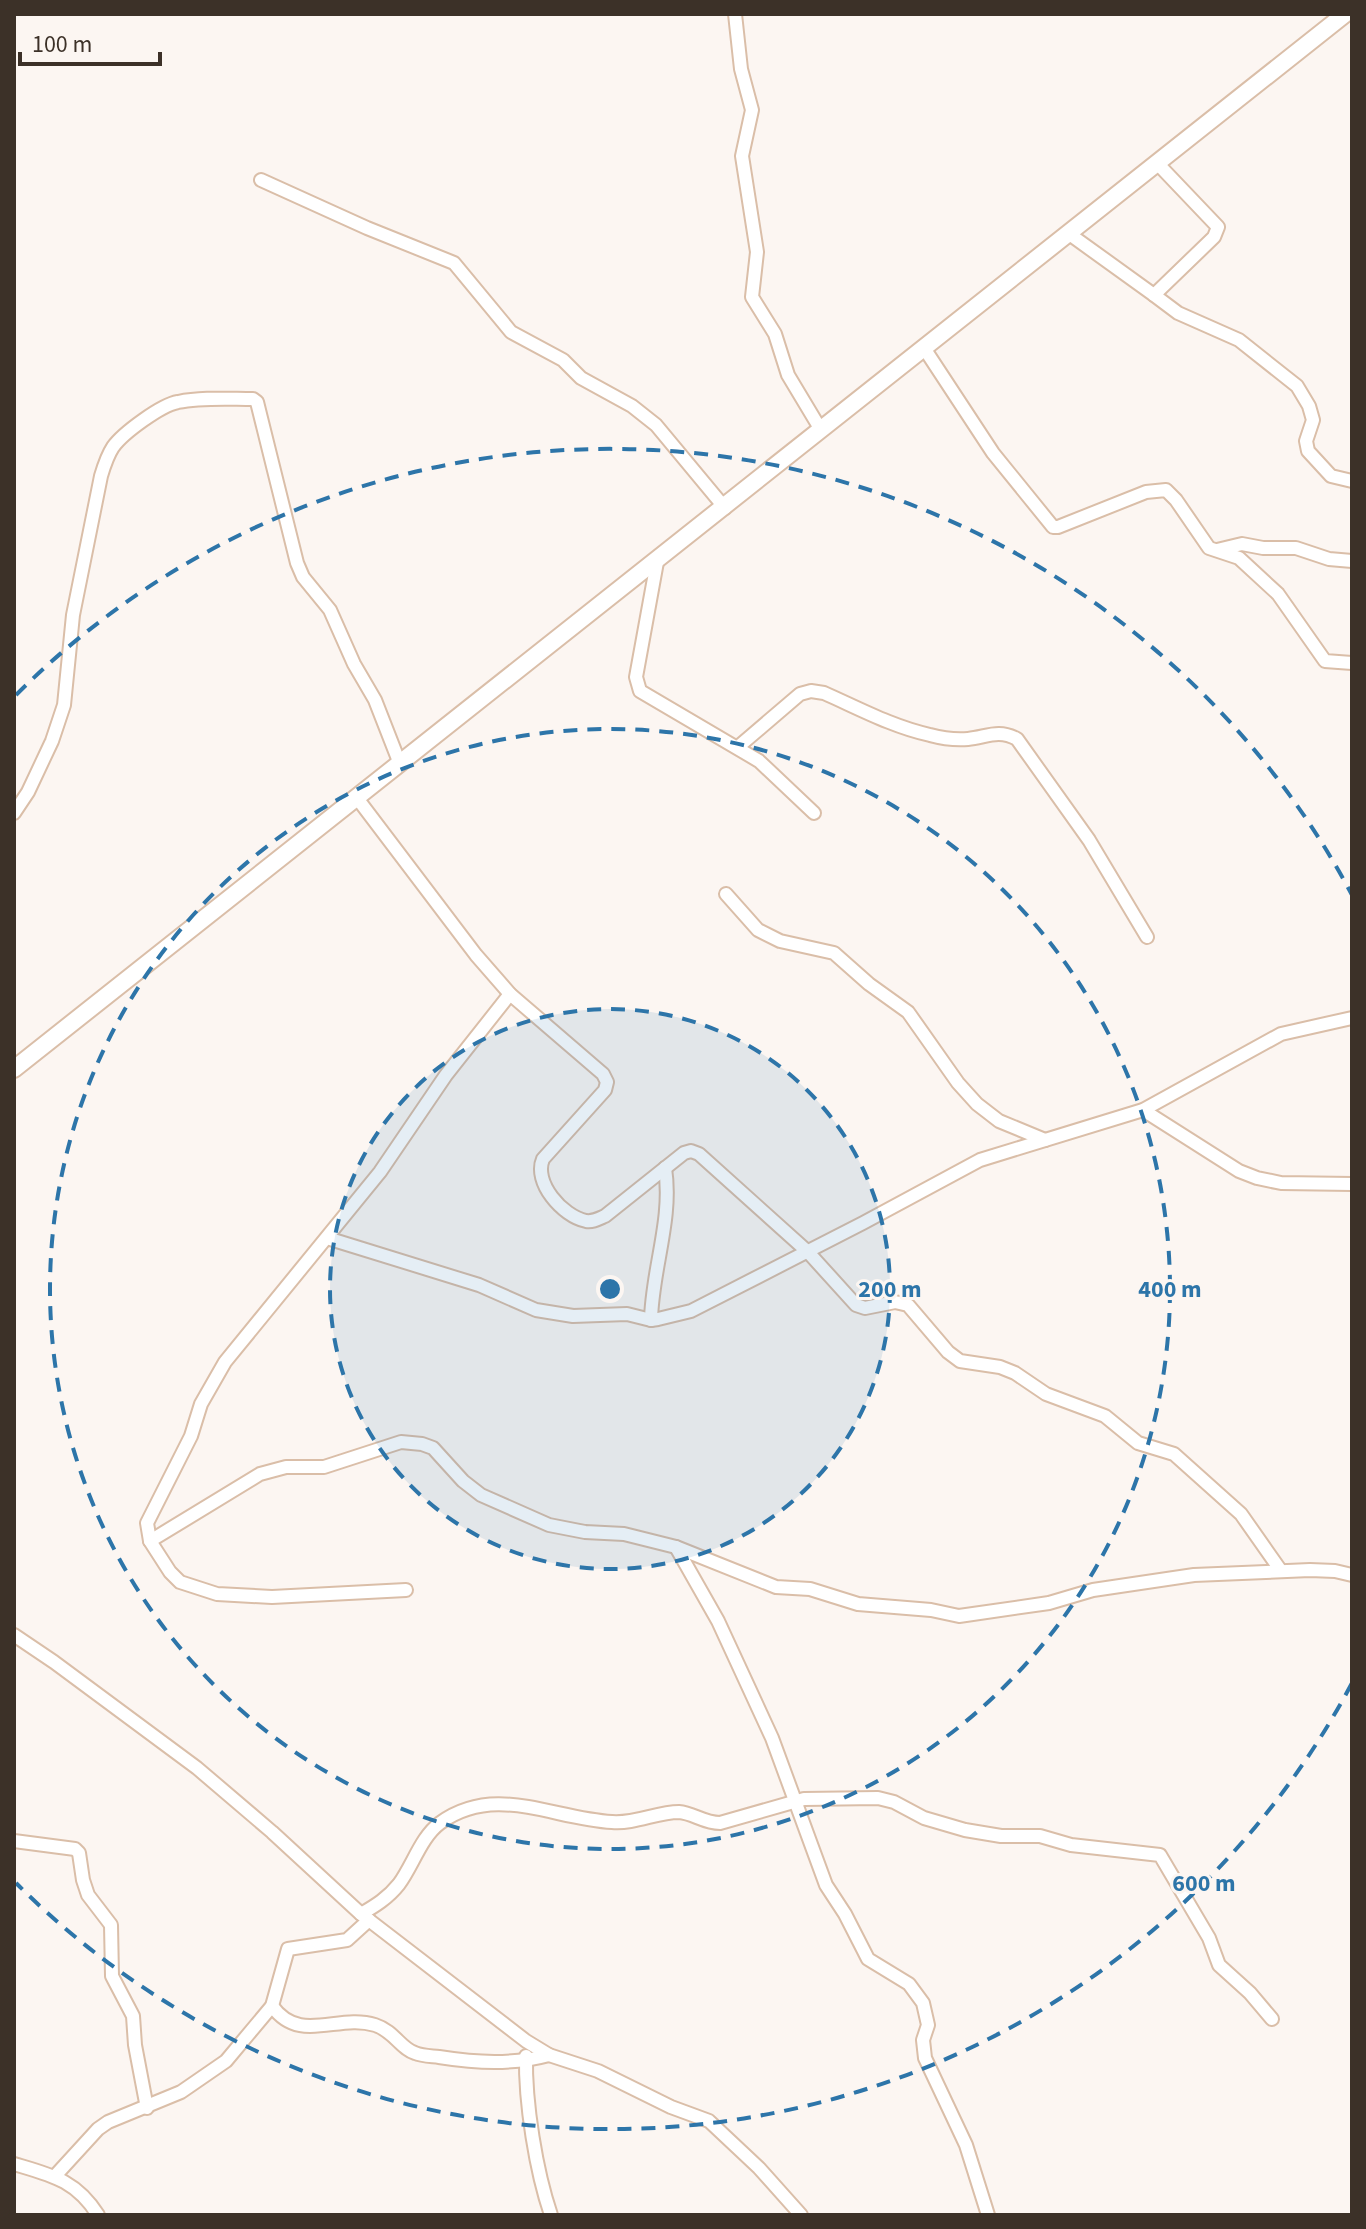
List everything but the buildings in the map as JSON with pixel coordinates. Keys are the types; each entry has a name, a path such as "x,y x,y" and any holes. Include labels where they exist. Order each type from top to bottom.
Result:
{"main road":[{"path":"14,1069 1345,14"}],"street":[{"path":"735,14 741,69 752,110 742,156 757,252 752,297 775,334 788,375 821,430"},
{"path":"1154,295 1214,237 1218,227 1157,163"},
{"path":"261,180 454,263 511,332 563,360 581,378 632,406 656,425 725,508"},
{"path":"1068,233 1178,313 1239,340 1297,386 1313,420 1306,441 1308,451 1331,476 1352,481"},
{"path":"924,348 993,453 1053,527 1161,489 1176,500 1204,543 1239,558 1278,594 1325,661 1352,663"},
{"path":"14,813 46,754 64,705 73,615 107,457 126,434 164,406 176,402 253,399 257,402 297,563 303,577 330,610 354,664 372,693 400,764"},
{"path":"1217,550 1242,544 1263,548 1296,548 1329,559 1352,561"},
{"path":"657,562 639,651 637,686 646,696 759,761 814,813"},
{"path":"738,747 800,694 811,691 824,693 898,726 932,736 967,739 998,732 1008,734 1017,739 1089,840 1147,937"},
{"path":"357,798 476,955 510,994 603,1074 607,1082 605,1090 543,1159 539,1168 540,1178 558,1204 584,1221 594,1221 605,1216 684,1153 691,1151 699,1154 808,1252 856,1305 865,1308 895,1302 908,1305 948,1352 960,1361 1000,1367 1015,1373 1046,1394 1105,1416 1138,1443 1174,1454 1241,1514 1281,1571"},
{"path":"726,894 758,930 780,941 834,953 869,984 908,1012 958,1083 977,1104 999,1121 1045,1140"},
{"path":"406,1590 272,1597 217,1594 180,1582 170,1572 150,1541 147,1523 191,1436 201,1404 219,1373 380,1172 446,1075 510,994"},
{"path":"327,1238 479,1285 536,1310 573,1316 627,1314 651,1320 691,1311 980,1160 1143,1110 1281,1034 1352,1018"},
{"path":"1143,1110 1239,1171 1257,1178 1281,1183 1352,1184"},
{"path":"651,1320 652,1294 669,1192 665,1168"},
{"path":"150,1541 260,1474 286,1467 324,1467 401,1442 433,1448 463,1481 481,1495 549,1525 585,1532 624,1534 676,1547 776,1587 810,1589 858,1604 931,1610 951,1616 1049,1603 1093,1590 1194,1575 1281,1571 1335,1571 1352,1575"},
{"path":"676,1547 725,1635 772,1738 826,1885 852,1925 863,1952 876,1965 909,1984 923,2003 928,2025 923,2040 925,2058 966,2145 988,2215"},
{"path":"14,1635 197,1768 365,1917 526,2041 549,2055 598,2071 671,2107 709,2121 759,2168 801,2215"},
{"path":"55,2176 98,2129 116,2118 181,2092 226,2061 272,2006 288,1949 347,1940 365,1917 399,1884 427,1837 440,1823 488,1803 514,1804 615,1823 680,1812 706,1823 720,1823 796,1801 878,1798 894,1802 924,1818 965,1830 1001,1836 1040,1836 1071,1845 1160,1855 1209,1938 1219,1965 1250,1993 1272,2019"},
{"path":"14,1841 75,1849 79,1853 88,1895 111,1925 112,1976 133,2016 147,2108"},
{"path":"272,2006 282,2019 293,2025 325,2026 356,2022 374,2025 393,2034 416,2054 469,2063 525,2061 549,2055"},
{"path":"526,2041 525,2061 540,2176 551,2215"},
{"path":"14,2164 55,2176 85,2196 98,2215"}]}
